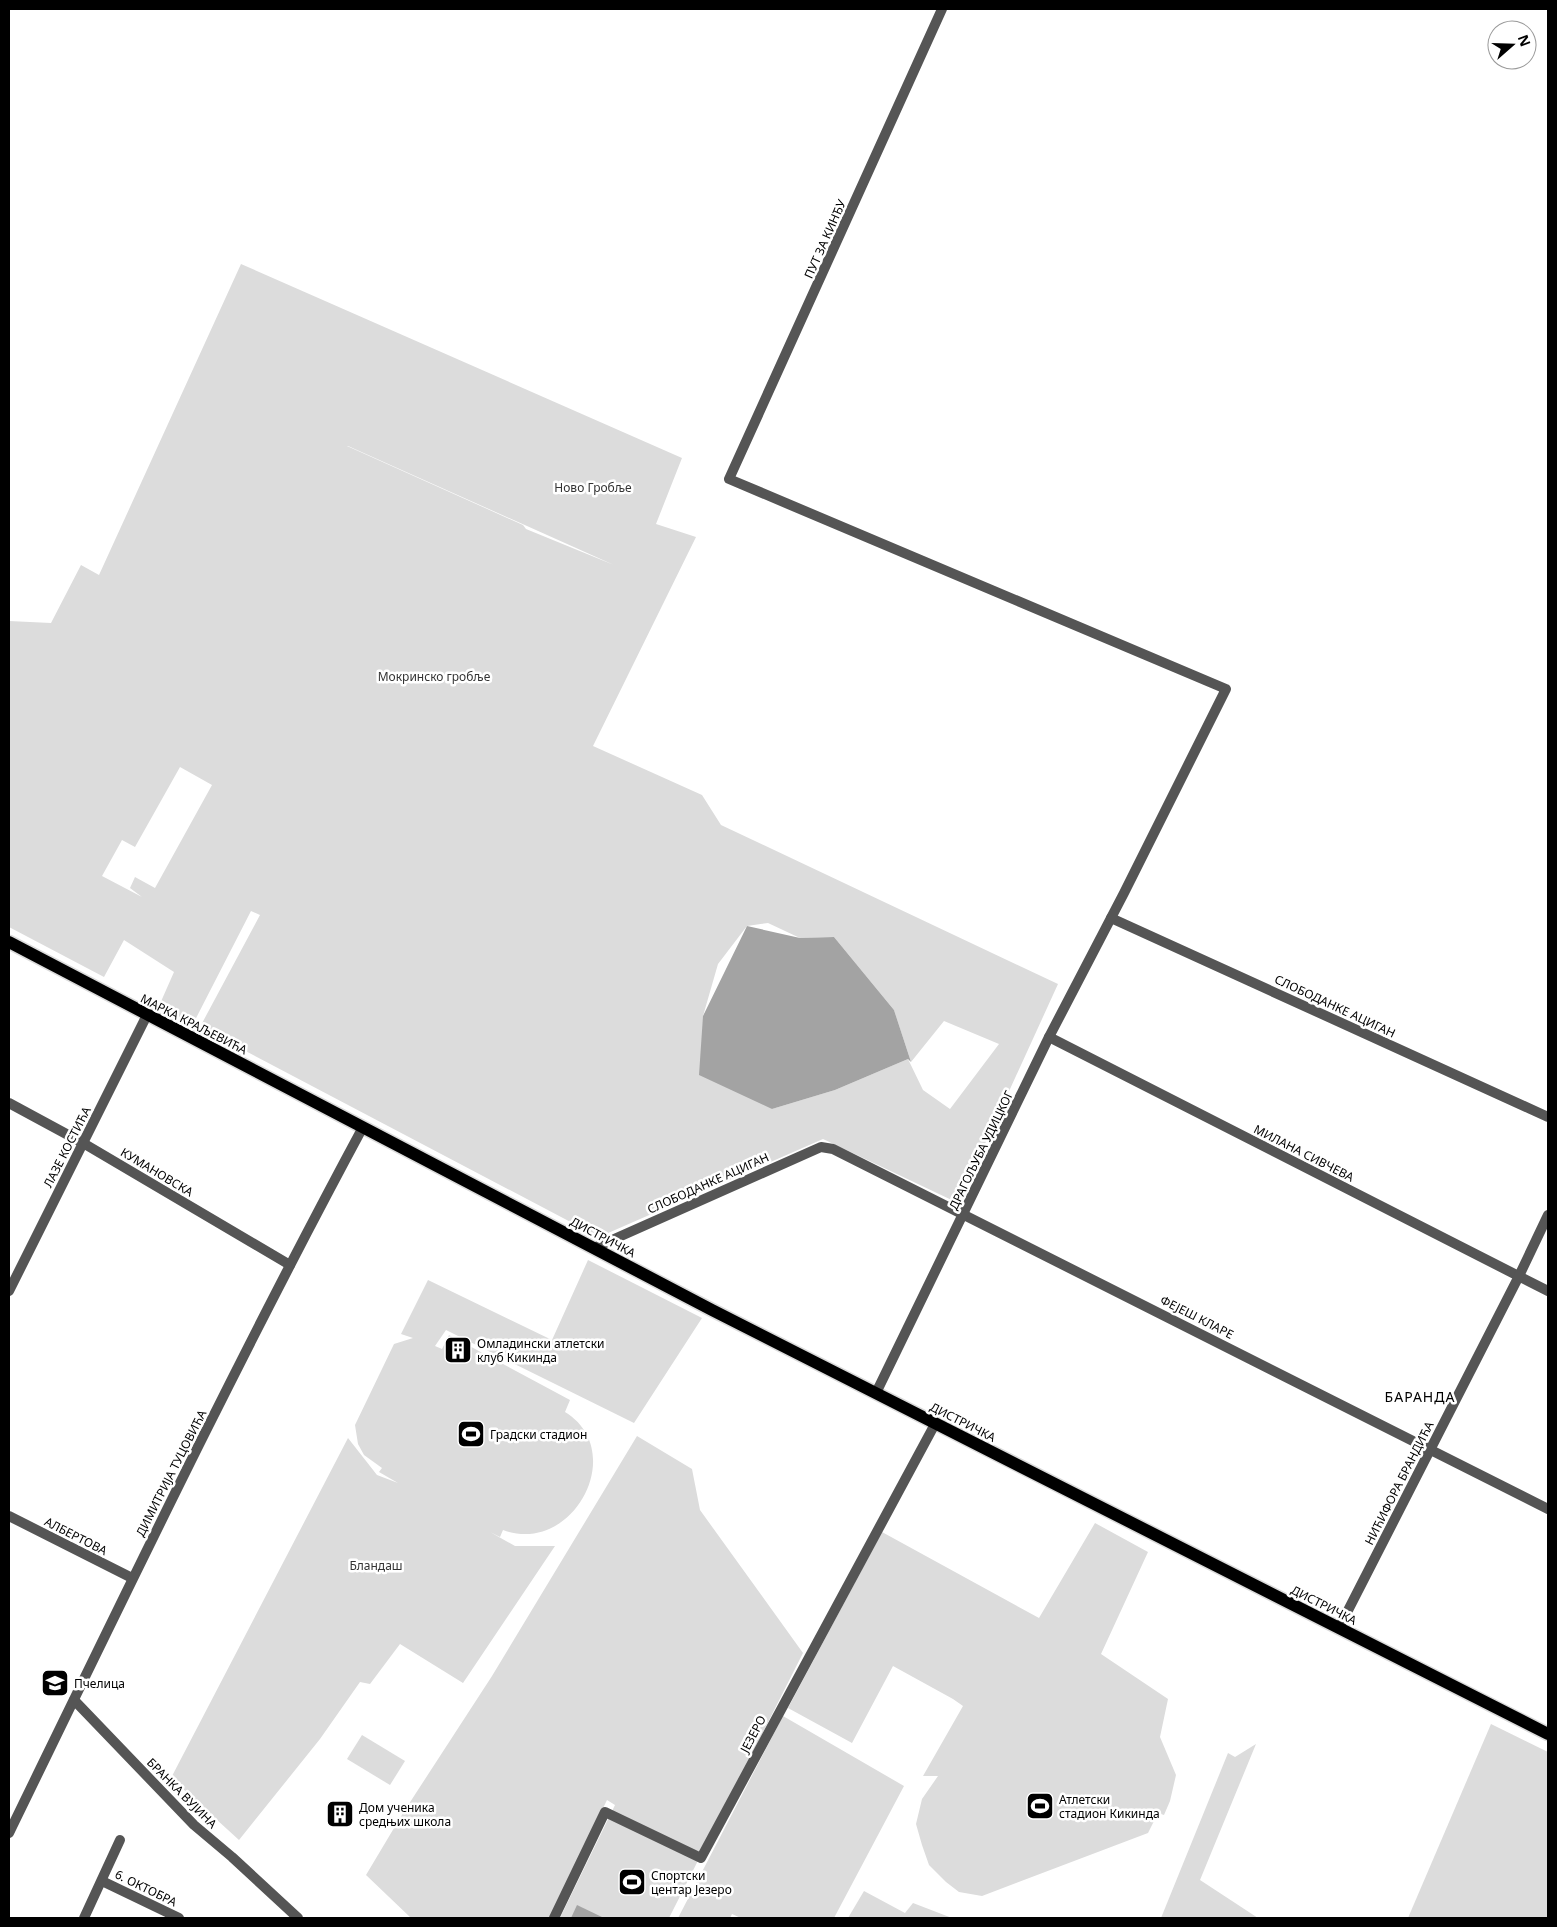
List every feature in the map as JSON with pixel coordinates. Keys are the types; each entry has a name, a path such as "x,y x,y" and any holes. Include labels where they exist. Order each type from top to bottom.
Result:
{"main road":[{"name":"МАРКА КРАЉЕВИЋА","path":"9,942 365,1128"},
{"name":"ДИСТРИЧКА","path":"365,1128 935,1424 1548,1734"}],"street":[{"name":"ПУТ ЗА КИНЂУ","path":"730,479 942,9"},
{"name":"ДРАГОЉУБА УДИЦКОГ","path":"730,479 1226,689 1049,1037 876,1393"},
{"name":"СЛОБОДАНКЕ АЦИГАН","path":"1111,918 1548,1117"},
{"name":"ЛАЗЕ КОСТИЋА","path":"9,1291 147,1015"},
{"name":"МИЛАНА СИВЧЕВА","path":"1049,1037 1548,1291"},
{"name":"КУМАНОВСКА","path":"9,1103 83,1143 290,1265"},
{"name":"ДИМИТРИЈА ТУЦОВИЋА","path":"9,1833 132,1578 290,1265 365,1128"},
{"name":"СЛОБОДАНКЕ АЦИГАН","path":"594,1248 821,1146 833,1149"},
{"name":"ФЕЈЕШ КЛАРЕ","path":"833,1149 1548,1509"},
{"name":"НИЋИФОРА БРАНДИЋА","path":"1339,1628 1519,1276 1548,1215"},
{"name":"ЈЕЗЕРО","path":"554,1918 605,1812 701,1858 935,1424"},
{"name":"АЛБЕРТОВА","path":"9,1516 132,1578"},
{"name":"БРАНКА ВУЈИНА","path":"74,1700 194,1825 298,1918"},
{"path":"84,1918 120,1840"},
{"name":"6. ОКТОБРА","path":"102,1881 179,1918"}],"green space":[{"path":"241,264 682,458 656,524 696,537 593,746 702,795 721,825 1058,984 958,1203 823,1139 599,1237 200,1027 260,915 251,911 193,1024 159,1006 174,972 124,940 104,977 9,927 9,621 51,623 81,565 99,575","holes":["348,446 614,565 526,529 523,525","180,767 212,785 155,888 135,877 130,888 142,897 102,876 122,840 135,847","768,923 800,938 834,937 894,1010 911,1062 944,1021 999,1044 950,1109 923,1090 908,1059 835,1090 772,1109 703,1016 718,964 747,926"]},
{"name":"Бландаш","path":"588,1260 702,1318 634,1423 446,1330 435,1346 442,1349 449,1335 570,1400 565,1412 584,1429 592,1451 592,1473 584,1495 570,1514 551,1528 528,1534 503,1530 500,1537 490,1532 515,1546 555,1546 463,1683 400,1644 370,1684 360,1682 320,1739 239,1840 171,1778 348,1438 377,1475 398,1483 379,1472 382,1468 364,1455 358,1444 355,1425 394,1344 413,1338 401,1334 428,1280 552,1340"},
{"path":"637,1436 692,1469 700,1510 803,1653 669,1918 560,1918 615,1805 607,1800 549,1918 411,1918 366,1875 403,1813 492,1676"},
{"path":"1095,1523 1148,1552 1101,1654 1168,1699 1160,1737 1176,1775 1170,1801 1164,1815 1158,1813 1148,1833 982,1896 959,1892 929,1865 916,1824 922,1799 938,1776 923,1776 963,1706 893,1666 852,1743 788,1708 882,1532 1039,1618"},
{"path":"783,1716 904,1786 834,1918 741,1918 732,1914 730,1918 678,1918"},
{"path":"1491,1724 1548,1752 1548,1918 1408,1918"},
{"path":"362,1735 405,1761 390,1785 347,1759"},
{"path":"1256,1744 1200,1880 1258,1918 1161,1918 1228,1753 1235,1757"},
{"path":"864,1891 905,1913 913,1903 952,1918 848,1918"}],"shaded area":[{"path":"747,926 800,938 834,937 894,1010 911,1062 908,1059 835,1090 772,1109 699,1075 703,1016"},
{"path":"577,1905 604,1918 571,1918"}],"place":[{"name":"Омладински атлетски клуб Кикинда","path":"458,1350"},
{"name":"Градски стадион","path":"471,1434"},
{"name":"Пчелица","path":"55,1683"},
{"name":"Атлетски стадион Кикинда","path":"1040,1806"},
{"name":"Дом ученика средњих школа","path":"340,1814"},
{"name":"Спортски центар Језеро","path":"632,1882"}],"district":[{"name":"БАРАНДА","path":"1420,1396"}],"park label":[{"name":"Ново Гробље","path":"593,487"},
{"name":"Мокринско гробље","path":"434,676"}]}
